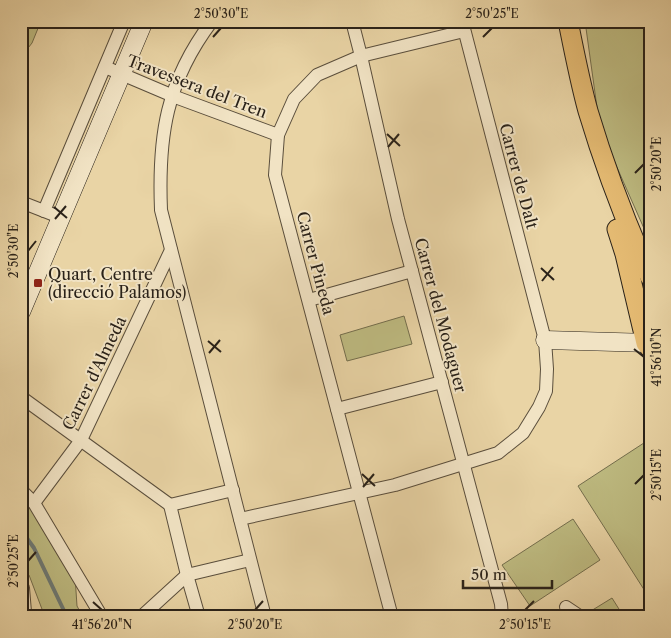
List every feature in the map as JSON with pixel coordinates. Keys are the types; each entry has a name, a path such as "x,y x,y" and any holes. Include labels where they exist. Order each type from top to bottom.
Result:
{"main road":[{"path":"21,312 144,21"},
{"path":"568,21 579,77 598,140 628,225 650,277"},
{"path":"545,340 649,344 626,254 595,168 598,140"},
{"path":"628,225 650,254"}],"street":[{"path":"44,211 124,21"},
{"path":"212,21 198,40 184,66 172,95 162,136 161,210 265,617"},
{"name":"Carrer del Modaguer","path":"352,21 398,219 501,604 502,617"},
{"name":"Carrer Pineda","path":"392,617 275,175 278,135 294,99 317,75 361,56 463,26"},
{"name":"Carrer de Dalt","path":"240,519 395,485 498,453 523,433 539,407 546,391 548,370 545,340 463,26"},
{"name":"Travessera del Tren","path":"104,67 278,135"},
{"path":"21,202 62,218"},
{"name":"Carrer d'Almeda","path":"34,503 81,440 171,250"},
{"path":"309,300 412,271"},
{"path":"337,409 442,382"},
{"path":"21,397 170,505 198,617"},
{"path":"21,490 34,503 102,617"},
{"path":"170,505 233,490"},
{"path":"141,617 187,575 250,560"},
{"path":"22,617 25,612 23,588"},
{"path":"566,607 581,617"}],"shaded area":[{"path":"21,21 41,21 32,43 21,57"},
{"path":"585,21 650,21 650,242 600,129"},
{"path":"404,316 412,344 347,361 340,335"},
{"path":"650,439 650,599 578,486"},
{"path":"21,496 27,502 75,576 77,606 83,617 45,617 29,575 21,569"},
{"path":"573,519 600,560 530,606 502,565"},
{"path":"612,598 624,617 590,617 586,614"}],"waterway":[{"path":"21,530 34,548 67,617"}],"place":[{"name":"Quart, Centre (direcció Palamos)","path":"38,283"}]}
